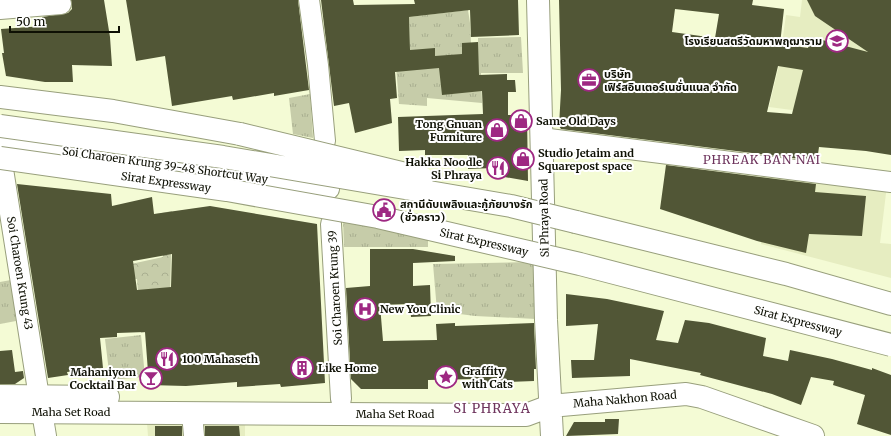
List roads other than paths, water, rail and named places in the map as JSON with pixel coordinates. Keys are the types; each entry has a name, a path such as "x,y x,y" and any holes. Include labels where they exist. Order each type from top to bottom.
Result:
{"main road":[{"name":"Si Phraya Road","path":"538,0 541,138 552,436"},
{"path":"0,97 113,111 240,134 391,170 511,206 779,272 891,304"},
{"path":"0,126 223,157 511,206"},
{"name":"Sirat Expressway","path":"0,158 226,190 378,217 580,264 891,345"},
{"name":"Maha Nakhon Road","path":"550,406 686,394 702,397 813,436"},
{"name":"Maha Set Road","path":"0,396 40,404 191,405 526,415 550,406"},
{"name":"Maha Set Road","path":"191,405 341,399 528,401 550,406"},
{"name":"Maha Set Road","path":"0,412 40,404"}],"street":[{"path":"308,0 318,65 325,141"},
{"path":"0,9 61,4"},
{"path":"541,138 891,182"},
{"name":"Soi Charoen Krung 39-48 Shortcut Way","path":"0,141 329,189"},
{"name":"Soi Charoen Krung 43","path":"0,150 46,436"},
{"name":"Soi Charoen Krung 39","path":"331,224 341,399"},
{"path":"191,405 194,436"}],"place":[{"name":"โรงเรียนสตรีวัดมหาพฤฒาราม","path":"837,41"},
{"name":"บริษัท เฟิร์สอินเตอร์เนชั่นแนล จำกัด","path":"589,80"},
{"name":"Same Old Days","path":"521,121"},
{"name":"Tong Gnuan Furniture","path":"497,130"},
{"name":"Studio Jetaim and Squarepost space","path":"523,159"},
{"name":"Hakka Noodle Si Phraya","path":"498,168"},
{"name":"สถานีดับเพลิงและกู้ภัยบางรัก (ชั่วคราว)","path":"384,210"},
{"name":"New You Clinic","path":"365,309"},
{"name":"100 Mahaseth","path":"167,359"},
{"name":"Like Home","path":"302,368"},
{"name":"Graffity with Cats","path":"446,377"},
{"name":"Mahaniyom Cocktail Bar","path":"151,378"}],"district":[{"name":"PHREAK BAN NAI","path":"762,159"},
{"name":"SI PHRAYA","path":"492,408"}]}
